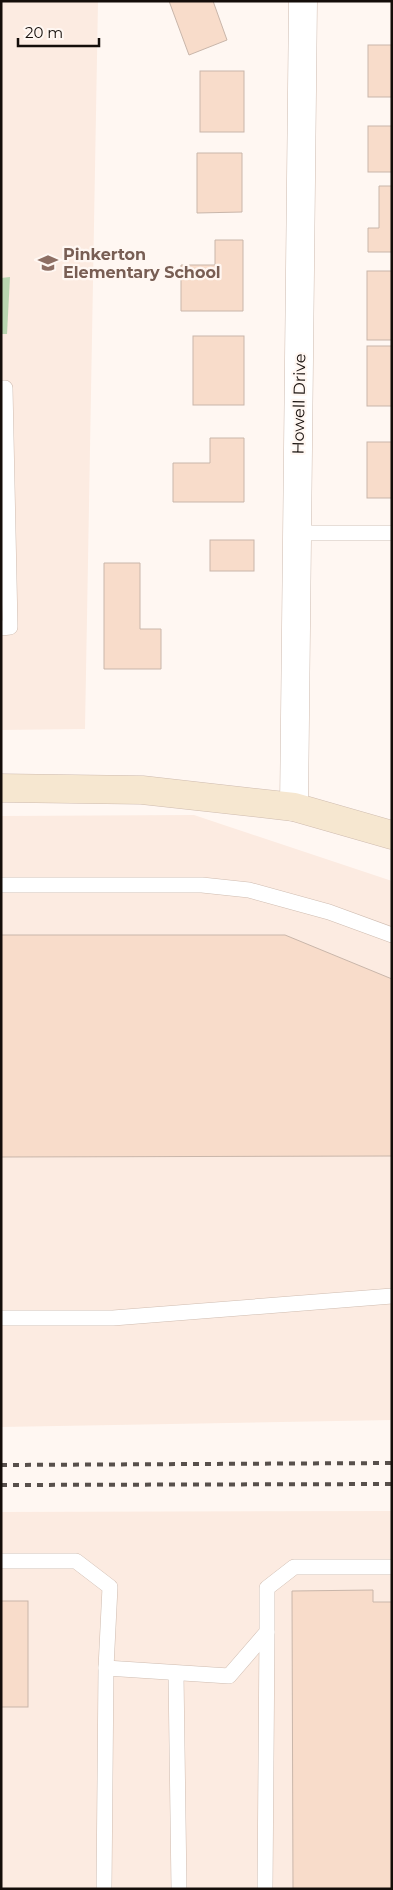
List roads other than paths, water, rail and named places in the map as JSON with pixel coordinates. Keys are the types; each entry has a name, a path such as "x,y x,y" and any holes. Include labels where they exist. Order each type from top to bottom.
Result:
{"street":[{"name":"Howell Drive","path":"294,807 303,1"},
{"path":"1,788 142,790 294,807 392,834"}],"lane":[{"path":"1,388 5,388 10,627 1,628"},
{"path":"297,533 392,533"},
{"path":"1,885 202,885 249,890 329,912 392,935"},
{"path":"1,1318 113,1318 392,1296"},
{"path":"1,1561 76,1560 110,1587 106,1668 104,1889"},
{"path":"265,1889 267,1588 294,1567 392,1567"},
{"path":"106,1668 230,1676 267,1632"},
{"path":"176,1674 179,1889"}],"railway":[{"path":"1,1465 392,1463"},
{"path":"1,1485 392,1484"}],"place":[{"name":"Pinkerton Elementary School","path":"48,263"}]}
